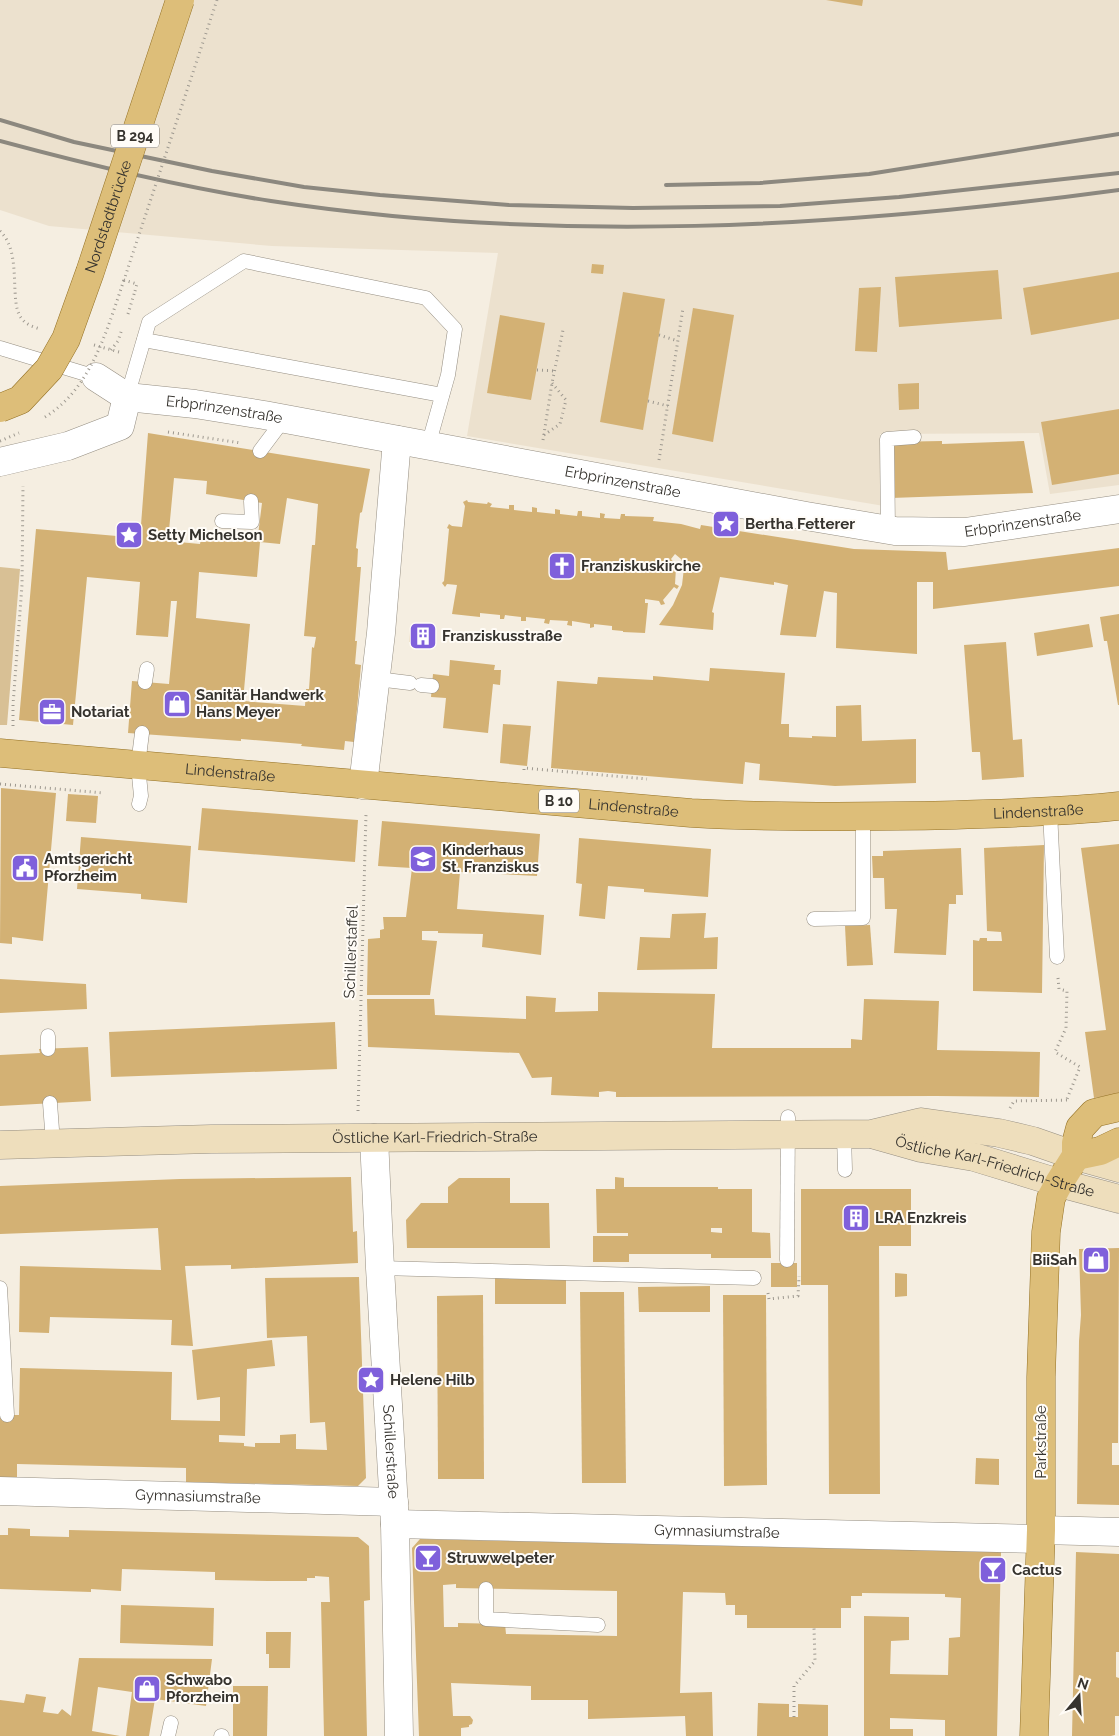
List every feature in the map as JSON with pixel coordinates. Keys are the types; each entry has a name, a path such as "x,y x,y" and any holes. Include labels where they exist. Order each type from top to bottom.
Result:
{"main road":[{"name":"Nordstadtbrücke","path":"0,408 20,400 49,369 66,339 180,0"},
{"name":"Lindenstraße","path":"0,753 691,813 799,818 863,818 1050,811 1119,806"},
{"name":"Parkstraße","path":"1034,1736 1041,1535 1041,1377 1045,1248 1051,1198 1076,1156 1076,1143 1080,1128 1085,1121 1094,1114 1119,1107"},
{"name":"Östliche Karl-Friedrich-Straße","path":"0,1145 212,1139 374,1138 788,1126 844,1134 871,1134 921,1122 999,1133 1033,1141 1119,1168"},
{"name":"Östliche Karl-Friedrich-Straße","path":"871,1134 922,1148 974,1157 1119,1199"},
{"path":"1076,1156 1100,1151 1119,1142"}],"street":[{"name":"Erbprinzenstraße","path":"96,377 127,397 194,404 284,419 888,530 965,532 1119,509"},
{"path":"0,462 68,446 120,426 127,397"},
{"path":"364,785 377,679 397,440"},
{"name":"Schillerstraße","path":"374,1138 394,1513 399,1736"},
{"name":"Gymnasiumstraße","path":"5,1487 394,1513 485,1534 815,1540 1119,1532"}],"lane":[{"path":"127,397 149,322 244,261 426,298 455,329 448,375 428,446"},
{"path":"144,340 442,395"},
{"name":"Erbprinzenstraße","path":"0,348 96,377"},
{"path":"262,449 284,419"},
{"path":"888,530 887,439 914,438"},
{"path":"222,521 252,522 251,501"},
{"path":"377,679 421,684"},
{"path":"139,804 141,796 138,765 142,734"},
{"path":"1050,811 1056,957"},
{"path":"814,919 863,918 863,818"},
{"path":"50,1104 53,1143"},
{"path":"787,1260 788,1126"},
{"path":"844,1134 845,1170"},
{"path":"380,1268 754,1278"},
{"path":"0,1288 7,1415"},
{"path":"486,1589 486,1619 598,1625"}],"path":[{"path":"135,291 138,284 124,280 217,0"},
{"path":"662,440 683,308"},
{"path":"552,383 566,400 560,424 544,436 552,383 563,330"},
{"path":"659,335 678,341"},
{"path":"537,370 555,371"},
{"path":"648,401 668,406"},
{"path":"166,432 262,449"},
{"path":"13,705 22,585 23,477"},
{"path":"545,769 653,779"},
{"name":"Schillerstaffel","path":"359,1091 366,814"},
{"path":"1059,989 1067,991 1066,1028 1055,1052 1080,1067 1066,1098"},
{"path":"794,1717 794,1686 815,1661 814,1628"}],"shaded area":[{"path":"0,0 1119,0 1119,485 1050,494 1039,433 880,434 884,506 467,436 498,253 272,246 49,226 0,210"},
{"path":"0,567 20,569 7,725 0,725"}],"building":[{"path":"826,0 863,0 862,6"},
{"path":"592,264 604,265 603,274 591,273"},
{"path":"998,270 1002,319 899,327 895,277"},
{"path":"1119,272 1119,319 1031,335 1023,288"},
{"path":"881,287 877,352 855,351 859,288"},
{"path":"623,292 665,299 643,430 600,422"},
{"path":"693,308 734,315 713,442 672,434"},
{"path":"500,315 545,323 531,400 487,393"},
{"path":"919,383 919,409 899,410 898,384"},
{"path":"1119,409 1119,474 1052,485 1041,422"},
{"path":"148,433 370,469 362,512 360,513 356,548 358,549 357,567 361,567 355,664 361,665 354,742 345,741 344,750 301,746 302,744 241,739 241,741 128,733 132,681 169,684 177,601 171,601 168,637 136,635 140,582 87,577 73,725 19,720 36,529 140,538","holes":["174,478 207,481 206,494 262,503 258,535 234,533 234,542 201,539 200,544 168,541","287,498 318,504 315,545 312,545 304,636 316,637 314,648 312,647 309,689 306,689 305,706 243,701 250,624 196,618 199,572 257,577 260,542 280,544"]},
{"path":"942,441 942,444 1024,441 1033,493 891,498 889,442"},
{"path":"467,500 468,502 487,504 488,502 492,504 490,507 509,509 509,505 514,505 514,510 532,512 532,507 537,508 537,512 555,514 555,509 560,510 560,514 577,516 578,511 582,511 582,516 600,518 600,513 605,514 604,518 620,519 621,514 625,514 625,516 654,517 653,521 681,524 700,529 701,525 854,549 946,552 948,570 1119,548 1119,586 933,609 933,582 917,582 917,654 836,648 837,593 824,591 816,637 780,635 788,585 774,582 774,585 720,577 712,612 714,613 713,630 659,625 673,605 682,585 684,568 681,559 675,554 671,559 675,564 679,564 680,568 676,568 675,584 679,586 677,589 674,587 663,600 665,604 661,605 659,601 645,599 645,603 648,603 645,633 623,632 612,630 612,626 594,624 594,627 590,628 590,624 572,621 572,626 567,625 568,621 550,620 549,624 544,623 545,619 526,617 526,621 521,621 521,617 505,615 504,619 500,619 500,615 480,613 480,617 452,614 457,585 447,584 445,587 442,583 444,581 449,529 447,528 449,524 462,527 465,506 463,502"},
{"path":"1119,614 1118,705 1107,641 1104,641 1100,617"},
{"path":"1089,624 1093,647 1037,656 1034,633"},
{"name":"Franziskusstraße","path":"410,627 436,629 436,644 409,642"},
{"path":"1006,642 1013,740 1022,739 1024,777 982,780 980,752 972,752 964,645"},
{"path":"450,660 495,665 494,670 501,670 500,685 493,684 488,733 443,728 446,698 431,697 433,674 449,676"},
{"path":"710,668 785,673 781,724 789,724 789,737 836,737 836,706 861,705 862,741 916,739 916,783 835,786 759,780 760,764 745,762 743,784 551,768 557,681 597,684 598,677 653,680 653,676 709,681"},
{"path":"503,724 531,726 527,766 500,763"},
{"name":"Amtsgericht Pforzheim","path":"1,788 56,793 43,941 12,937 12,944 0,943"},
{"path":"68,794 98,796 96,823 66,821"},
{"path":"202,808 358,820 355,862 198,850"},
{"path":"382,821 540,834 537,876 460,872 457,909 544,915 541,955 482,947 483,934 422,931 422,940 437,941 430,995 367,995 368,939 380,938 380,930 384,929 383,917 406,917 412,868 378,866"},
{"path":"81,837 191,846 187,903 141,899 141,894 77,889"},
{"path":"579,838 711,849 708,897 644,892 644,889 608,886 605,919 579,916 582,884 576,883"},
{"path":"1119,844 1119,1094 1094,1098 1085,1032 1106,1030 1081,848"},
{"path":"1044,845 1042,993 973,991 973,940 979,941 980,938 987,938 987,941 1002,941 1001,932 987,931 984,848"},
{"path":"961,848 963,895 956,895 956,904 949,904 946,955 894,953 897,909 885,909 884,878 873,878 872,856 883,856 883,851"},
{"path":"706,913 704,938 718,937 717,969 637,970 640,937 670,938 672,914"},
{"path":"870,925 873,965 847,966 845,926"},
{"path":"0,979 86,984 87,1009 0,1013"},
{"path":"598,992 715,994 712,1048 851,1048 851,1039 862,1040 864,999 939,1001 937,1050 1040,1052 1039,1097 616,1097 616,1092 608,1091 599,1092 599,1097 551,1095 552,1077 532,1078 519,1053 368,1047 367,999 434,999 435,1015 526,1019 526,996 556,998 555,1012 598,1011"},
{"path":"335,1022 337,1069 111,1077 109,1032"},
{"path":"88,1047 91,1101 0,1106 0,1055 40,1053 39,1049"},
{"path":"351,1177 353,1232 357,1231 358,1263 231,1269 231,1265 185,1266 193,1346 171,1345 172,1320 50,1317 49,1333 19,1332 20,1266 161,1270 158,1228 0,1234 0,1186 180,1179"},
{"path":"615,1177 624,1178 624,1187 752,1189 752,1232 770,1233 771,1258 711,1258 711,1254 629,1254 629,1262 593,1262 593,1236 628,1236 628,1233 597,1233 596,1189 615,1189","holes":["711,1228 722,1228 722,1233 711,1232"]},
{"path":"459,1178 510,1178 510,1203 549,1203 550,1248 407,1248 406,1220 421,1203 448,1203 448,1187"},
{"path":"801,1189 911,1189 911,1246 879,1246 880,1494 829,1494 828,1285 801,1285"},
{"path":"1119,1248 1118,1443 1112,1443 1112,1465 1119,1465 1119,1505 1077,1504 1081,1315 1079,1249"},
{"path":"771,1263 797,1263 797,1287 771,1287"},
{"path":"895,1273 907,1274 907,1296 895,1297"},
{"path":"359,1277 366,1478 358,1486 186,1482 186,1468 17,1464 17,1478 0,1477 0,1415 19,1415 20,1368 172,1372 171,1420 220,1421 220,1397 197,1400 192,1350 272,1340 275,1366 247,1369 245,1436 219,1435 219,1442 244,1443 244,1446 255,1447 255,1443 280,1443 280,1435 296,1434 296,1449 327,1450 325,1422 310,1423 307,1336 267,1338 265,1278"},
{"path":"495,1278 566,1278 566,1304 495,1304"},
{"path":"710,1286 710,1312 639,1312 638,1287"},
{"path":"580,1292 624,1292 626,1483 582,1483"},
{"path":"483,1295 484,1479 438,1479 437,1296"},
{"path":"723,1295 766,1295 767,1485 724,1486"},
{"path":"976,1458 999,1459 999,1485 975,1484"},
{"path":"8,1528 30,1529 30,1536 69,1537 69,1530 358,1537 369,1546 370,1600 364,1601 367,1736 324,1736 321,1602 330,1602 329,1577 315,1576 315,1578 307,1578 307,1581 215,1580 215,1572 122,1569 121,1591 91,1589 91,1592 0,1589 0,1535 8,1535"},
{"path":"420,1539 1001,1552 997,1736 945,1736 945,1720 890,1718 890,1729 913,1729 913,1736 864,1736 864,1616 909,1617 909,1640 891,1641 890,1674 948,1675 949,1638 960,1637 961,1598 945,1597 945,1594 862,1593 862,1596 851,1596 851,1608 841,1608 841,1628 747,1628 747,1615 735,1615 735,1605 726,1605 725,1593 683,1592 680,1693 712,1692 713,1736 686,1736 685,1716 588,1719 588,1700 531,1700 531,1686 451,1683 453,1716 470,1716 473,1720 472,1724 469,1727 461,1728 461,1736 419,1736 412,1548","holes":["456,1584 456,1588 617,1591 617,1636 506,1634 505,1624 458,1623 458,1627 444,1627 443,1585"]},
{"path":"1076,1552 1119,1554 1119,1652 1116,1652 1116,1677 1119,1678 1119,1716 1115,1716 1115,1735 1111,1736 1072,1736"},
{"path":"121,1605 214,1608 213,1646 120,1643"},
{"path":"266,1632 291,1632 290,1668 269,1668 269,1654 266,1654"},
{"path":"79,1658 212,1659 206,1706 155,1699 149,1736 126,1736 132,1692 98,1687 92,1731 120,1736 0,1736 0,1700 24,1703 26,1694 46,1697 43,1712 58,1714 62,1709 71,1716"},
{"path":"233,1686 268,1686 267,1736 233,1736"},
{"path":"758,1703 789,1704 789,1717 798,1717 798,1704 828,1705 828,1736 757,1736"}],"railway":[{"path":"0,120 74,142 212,171 304,187 509,205 633,208 780,206 899,197 1119,173"},
{"path":"666,185 760,183 869,174 1119,134"},
{"path":"0,141 135,175 271,201 377,214 483,223 695,226 801,222 907,214 1119,190"}],"place":[{"name":"Bertha Fetterer","path":"726,524"},
{"name":"Setty Michelson","path":"129,535"},
{"name":"Franziskuskirche","path":"562,566"},
{"name":"Franziskusstraße","path":"423,636"},
{"name":"Sanitär Handwerk Hans Meyer","path":"177,704"},
{"name":"Notariat","path":"52,712"},
{"name":"Kinderhaus St. Franziskus","path":"423,859"},
{"name":"Amtsgericht Pforzheim","path":"25,868"},
{"name":"LRA Enzkreis","path":"856,1218"},
{"name":"BiiSah","path":"1096,1260"},
{"name":"Helene Hilb","path":"371,1380"},
{"name":"Struwwelpeter","path":"428,1558"},
{"name":"Cactus","path":"993,1570"},
{"name":"Schwabo Pforzheim","path":"147,1689"}]}
